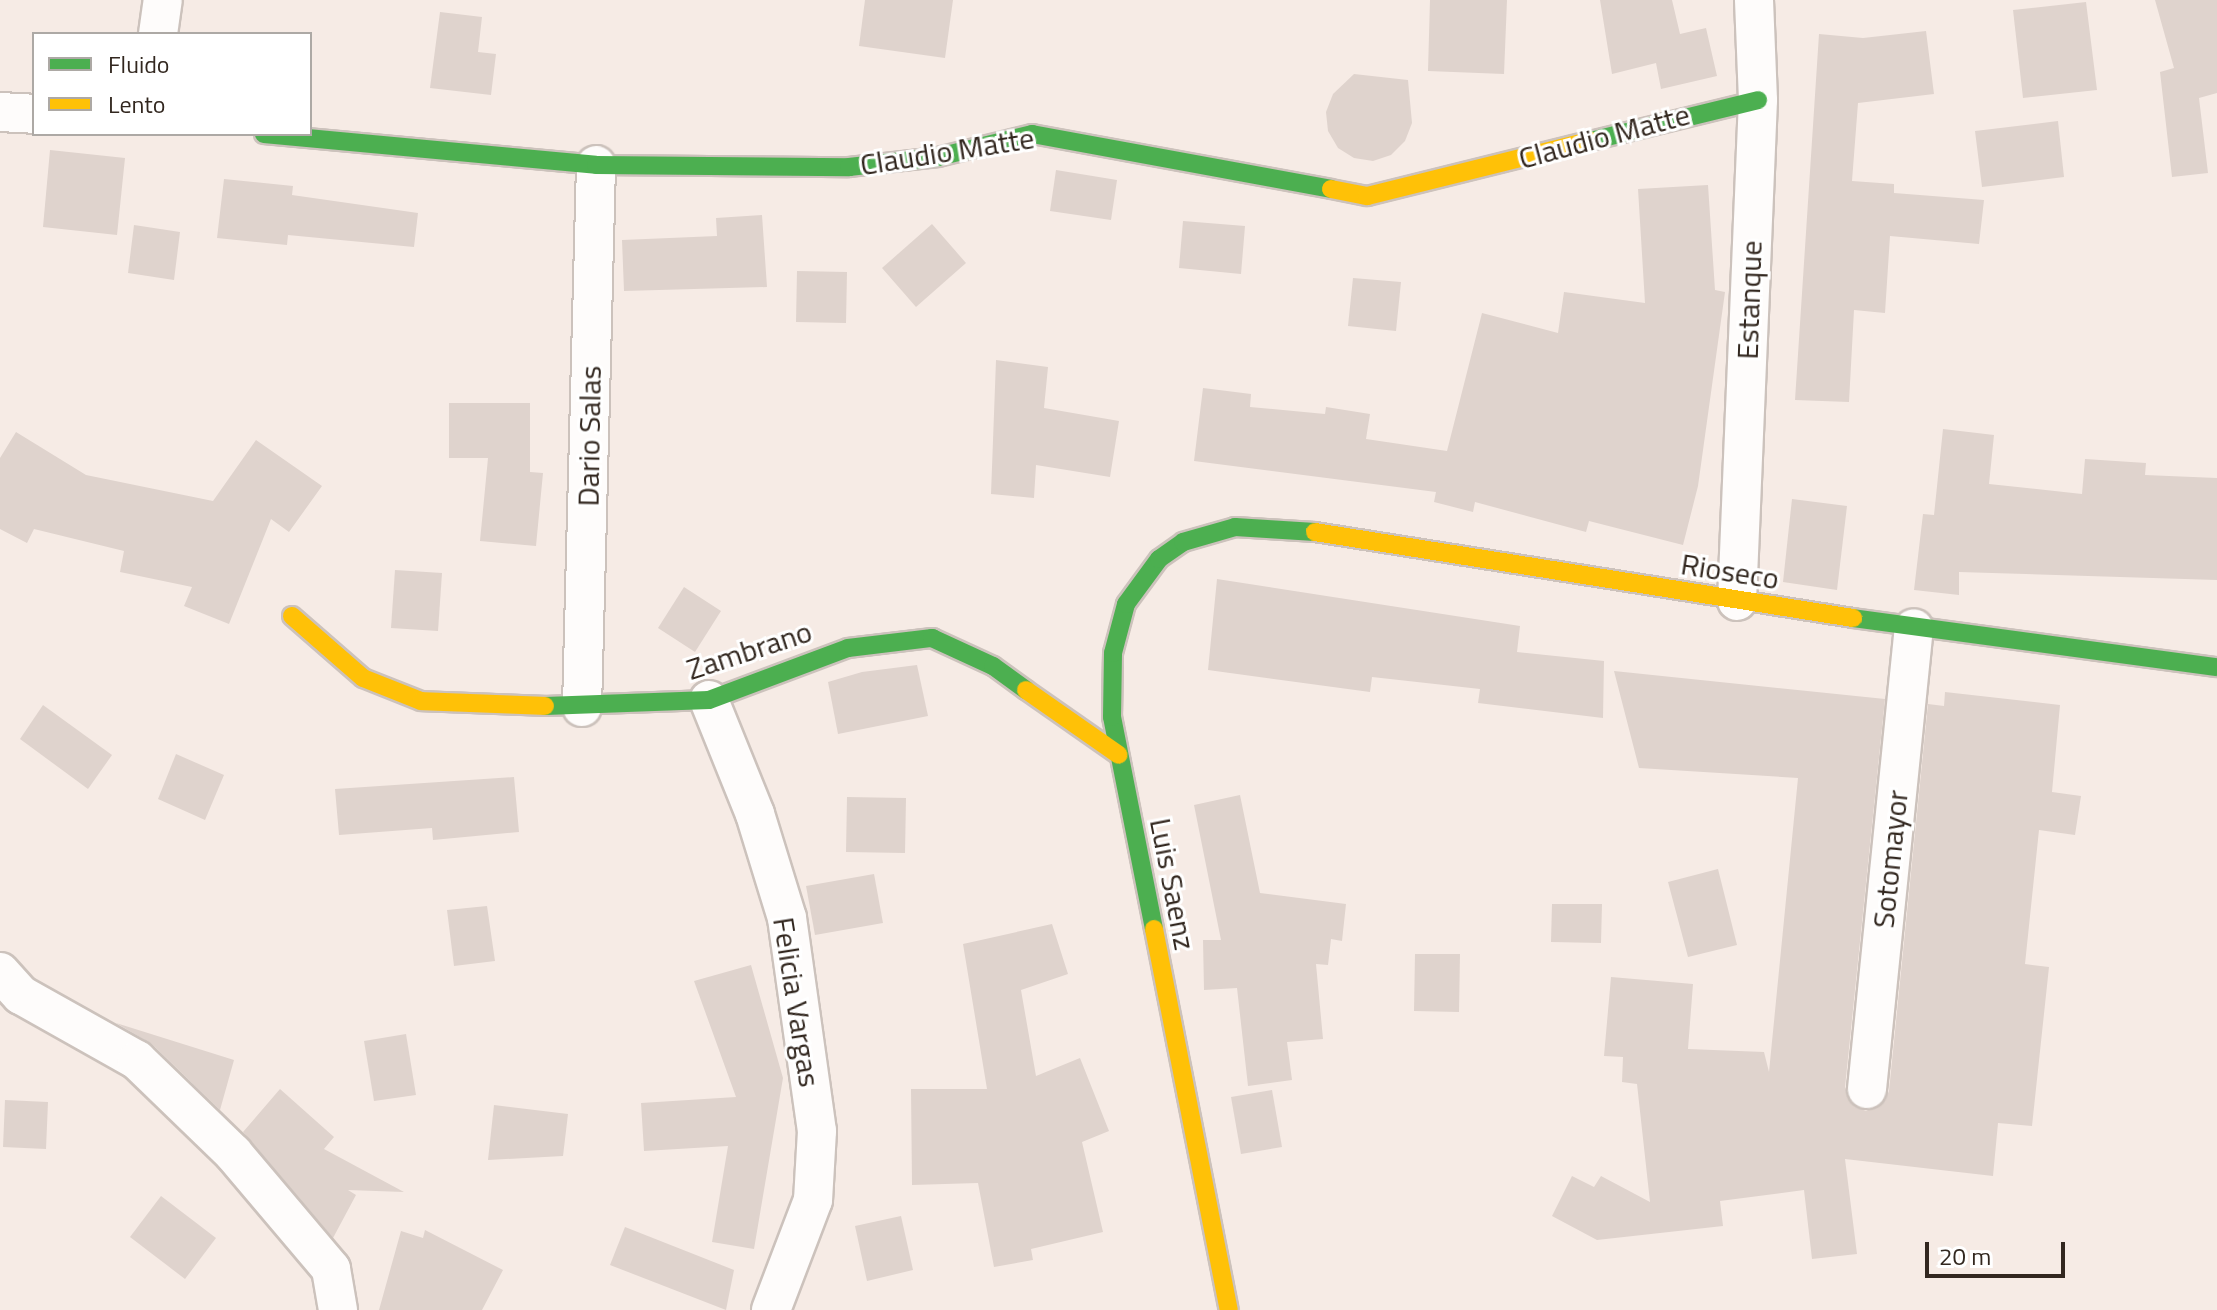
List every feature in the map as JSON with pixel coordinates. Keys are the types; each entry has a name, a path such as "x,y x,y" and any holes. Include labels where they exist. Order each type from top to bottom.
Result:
{"street":[{"path":"158,32 163,0"},
{"name":"Estanque","path":"1737,601 1758,100 1754,0"},
{"name":"Claudio Matte","path":"285,136 596,165 849,167 938,157 1032,134 1367,196 1758,100"},
{"path":"0,112 32,114"},
{"name":"Dario Salas","path":"582,707 596,165"},
{"name":"Rioseco","path":"1235,527 1290,528 1914,628 2217,667"},
{"name":"Luis Saenz","path":"1229,1310 1119,755 1111,678 1126,604 1159,559 1183,542 1235,527"},
{"name":"Zambrano","path":"292,616 363,678 421,701 582,707 709,700 848,648 932,638 993,666 1119,755"},
{"name":"Sotomayor","path":"1867,1089 1914,628"},
{"name":"Felicia Vargas","path":"709,700 755,814 787,918 817,1131 813,1200 771,1310"},
{"path":"7,994 137,1060 233,1153 331,1269 338,1310"}],"building":[{"path":"865,0 953,0 945,58 859,46"},
{"path":"1430,0 1507,0 1504,74 1428,71"},
{"path":"1600,0 1672,0 1680,34 1706,28 1717,76 1661,89 1656,63 1612,74"},
{"path":"2155,0 2217,0 2217,93 2199,98 2208,173 2172,177 2160,72 2174,68"},
{"path":"2086,2 2097,90 2023,98 2013,10"},
{"path":"440,12 482,17 478,52 496,54 491,95 430,88"},
{"path":"1926,31 1934,94 1858,103 1852,181 1894,184 1894,193 1984,200 1979,244 1890,236 1885,313 1854,310 1849,402 1795,400 1819,34 1863,38"},
{"path":"1354,74 1408,80 1412,123 1405,141 1391,155 1373,161 1354,158 1338,148 1328,131 1326,112 1333,94"},
{"path":"2058,121 2064,177 1982,187 1975,131"},
{"path":"50,150 125,158 117,235 43,227"},
{"path":"1056,170 1117,180 1111,220 1050,211"},
{"path":"224,179 293,186 292,195 418,213 414,247 288,235 287,245 217,238"},
{"path":"1708,185 1715,290 1725,292 1698,486 1683,545 1589,521 1586,532 1475,502 1473,512 1434,502 1436,492 1194,461 1203,388 1251,394 1250,407 1325,414 1326,407 1370,414 1366,439 1447,451 1482,313 1558,333 1564,292 1645,303 1638,189"},
{"path":"762,215 767,287 624,291 622,240 717,236 716,218"},
{"path":"1183,221 1245,226 1241,274 1179,268"},
{"path":"932,224 966,263 916,307 882,268"},
{"path":"134,225 180,232 174,280 128,273"},
{"path":"797,271 847,272 846,323 796,322"},
{"path":"1353,278 1401,282 1396,331 1348,326"},
{"path":"996,360 1048,367 1044,408 1119,421 1110,477 1036,465 1034,498 991,494"},
{"path":"449,403 530,403 530,472 543,473 536,546 480,541 488,458 449,458"},
{"path":"1943,429 1994,435 1989,484 2082,494 2085,459 2146,463 2145,475 2217,478 2217,580 1959,572 1959,595 1914,590 1923,514 1934,515"},
{"path":"16,432 86,475 213,501 256,440 322,486 289,532 271,519 229,624 184,606 192,587 120,572 124,551 34,529 27,543 0,529 0,458"},
{"path":"1792,499 1847,506 1837,590 1783,582"},
{"path":"395,570 442,573 438,631 391,628"},
{"path":"1217,579 1520,626 1517,652 1604,661 1603,718 1478,703 1480,689 1372,677 1370,692 1208,670"},
{"path":"684,587 721,611 695,652 658,628"},
{"path":"917,665 928,716 838,734 828,682 862,672"},
{"path":"1614,671 1885,699 1845,1087 1854,1106 1866,1111 1884,1102 1889,1091 1928,704 1944,706 1945,692 2060,705 2052,792 2081,796 2075,835 2039,830 2025,964 2049,967 2032,1126 1998,1123 1993,1176 1845,1159 1857,1254 1812,1259 1804,1190 1720,1201 1723,1226 1597,1240 1552,1216 1572,1176 1594,1187 1601,1176 1650,1202 1637,1084 1622,1082 1623,1057 1604,1056 1611,977 1693,984 1688,1049 1764,1052 1769,1072 1798,778 1639,768"},
{"path":"43,705 112,755 88,789 20,739"},
{"path":"176,754 224,775 205,820 158,799"},
{"path":"514,777 519,832 433,840 432,828 339,835 335,789"},
{"path":"1240,795 1260,893 1346,904 1342,941 1331,939 1328,965 1316,964 1323,1039 1287,1042 1292,1080 1248,1086 1237,988 1204,990 1203,940 1221,940 1194,805"},
{"path":"847,797 906,798 905,853 846,852"},
{"path":"1718,869 1737,945 1688,957 1668,882"},
{"path":"874,874 883,923 815,935 806,886"},
{"path":"1552,904 1602,904 1601,943 1551,942"},
{"path":"487,906 495,961 454,966 447,910"},
{"path":"1052,924 1068,974 1021,990 1036,1076 1080,1058 1109,1131 1082,1142 1103,1232 1031,1249 1033,1260 994,1267 978,1183 912,1185 911,1089 987,1089 963,944"},
{"path":"1415,954 1460,954 1459,1012 1414,1011"},
{"path":"751,965 783,1078 754,1249 712,1242 728,1146 644,1151 641,1103 736,1097 694,981"},
{"path":"116,1023 234,1060 220,1110 152,1044"},
{"path":"406,1034 416,1095 374,1101 364,1041"},
{"path":"280,1089 334,1137 324,1149 404,1192 348,1190 356,1195 333,1238 243,1132"},
{"path":"1272,1090 1282,1147 1241,1154 1231,1097"},
{"path":"5,1100 48,1102 46,1149 3,1147"},
{"path":"494,1105 568,1114 563,1156 488,1160"},
{"path":"161,1196 216,1238 185,1279 130,1237"},
{"path":"901,1216 913,1270 867,1281 855,1226"},
{"path":"625,1227 734,1270 726,1310 610,1265"},
{"path":"425,1230 503,1270 482,1310 379,1310 401,1231 423,1238"}],"traffic: fast":[{"path":"1590,141 1758,100"},
{"path":"285,136 596,165 849,167 938,157 1032,134 1331,189"},
{"path":"1154,929 1112,717 1113,653 1126,604 1159,559 1183,542 1235,527 1315,532"},
{"path":"1853,618 2217,667"},
{"path":"545,706 709,700 848,648 932,638 993,666 1026,690"}],"traffic: slow":[{"path":"1331,189 1367,196 1590,141"},
{"path":"1315,532 1853,618"},
{"path":"292,616 363,678 421,701 545,706"},
{"path":"1026,690 1119,755"},
{"path":"1154,929 1229,1310"}]}
